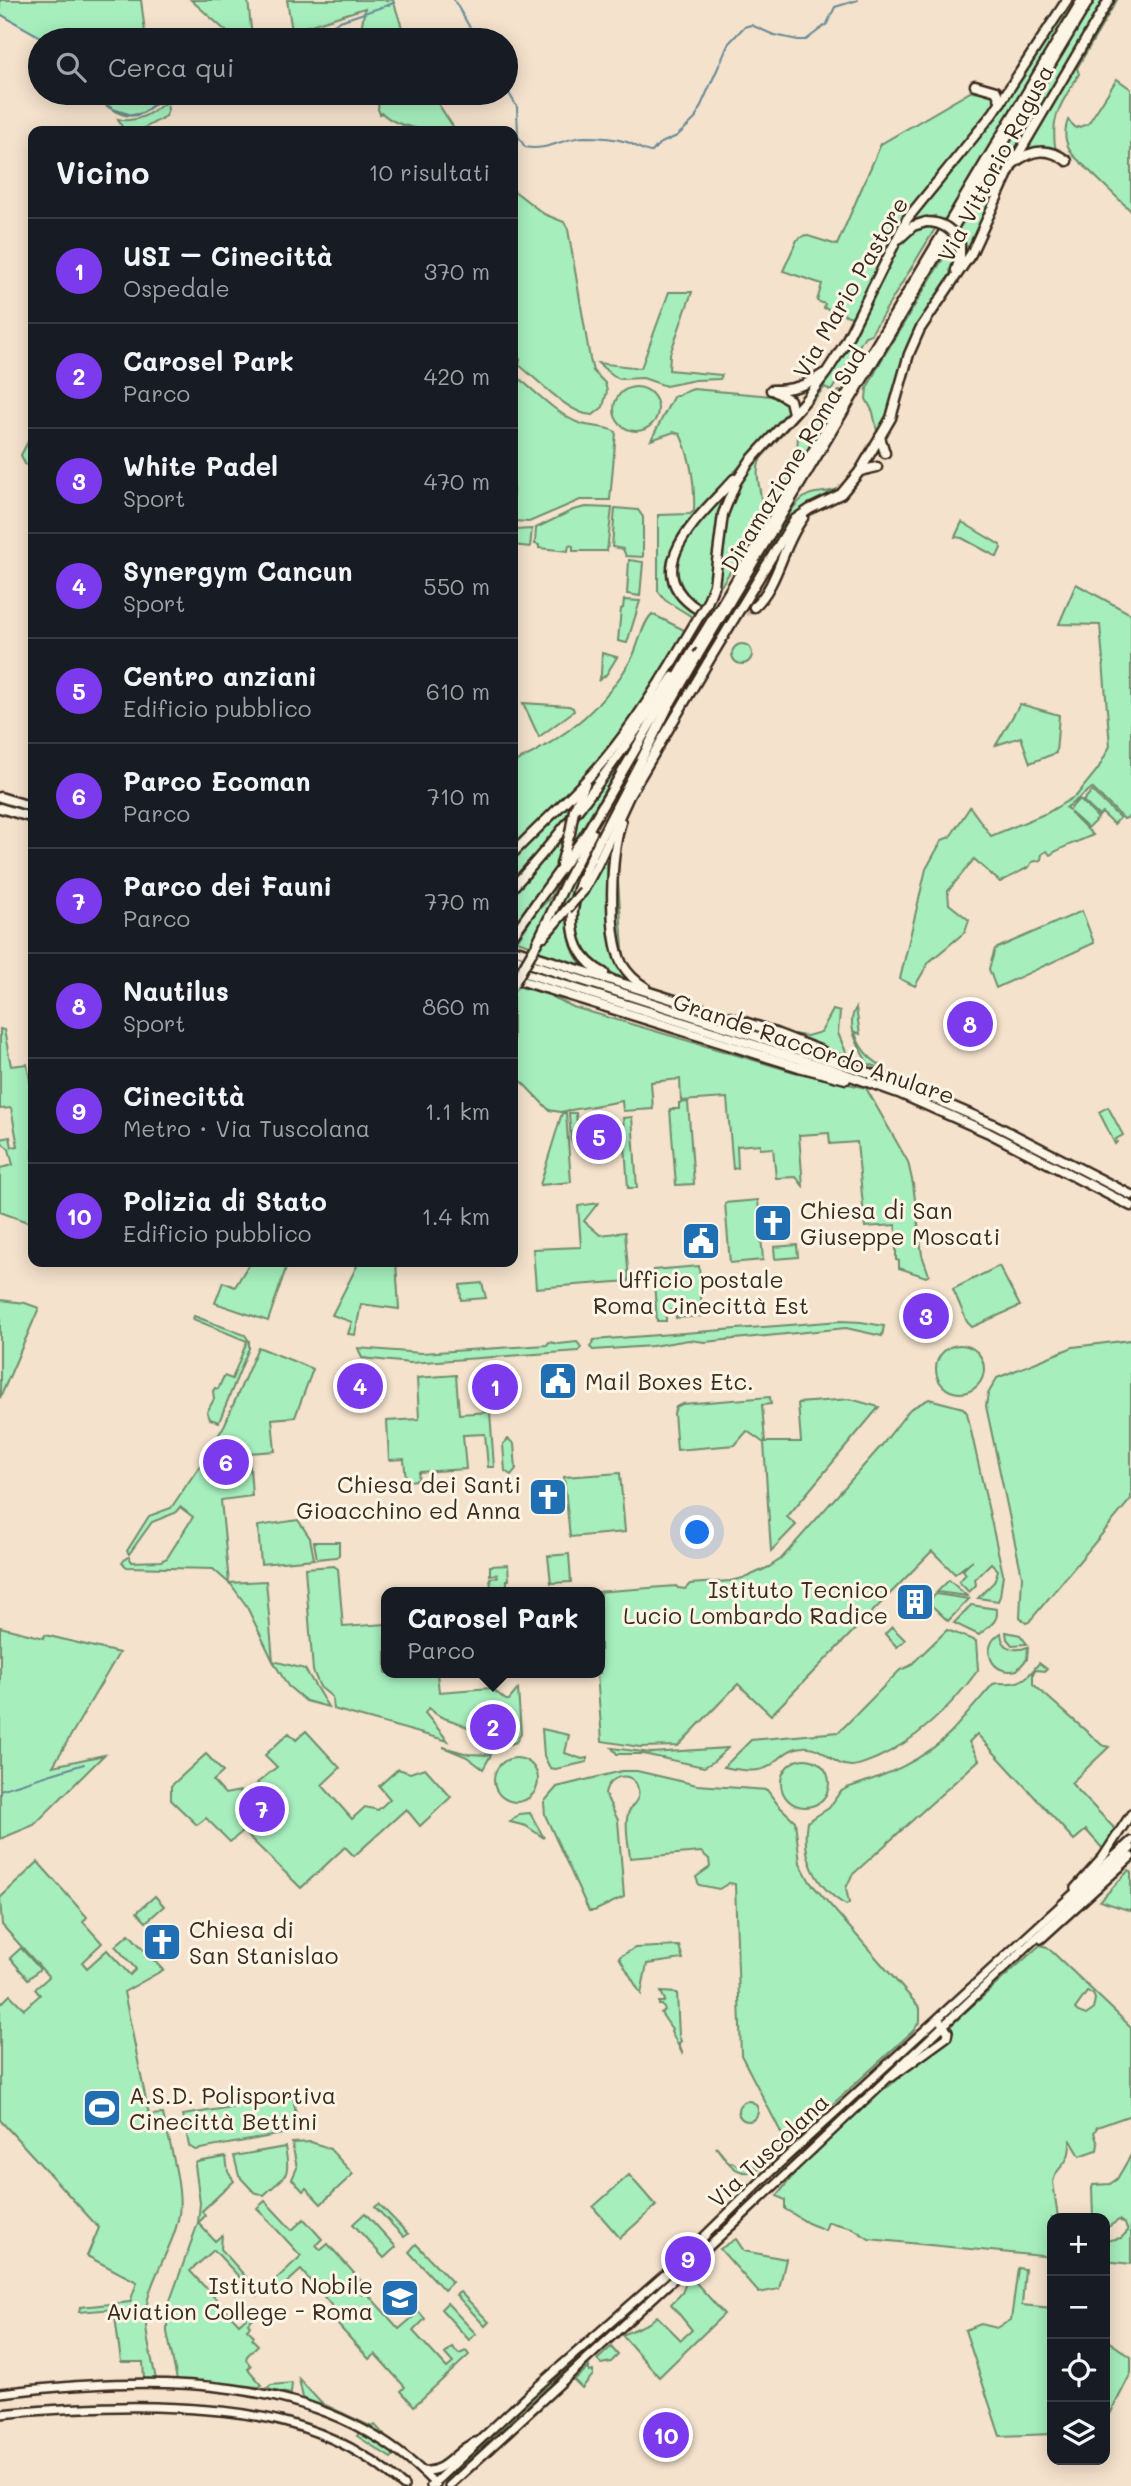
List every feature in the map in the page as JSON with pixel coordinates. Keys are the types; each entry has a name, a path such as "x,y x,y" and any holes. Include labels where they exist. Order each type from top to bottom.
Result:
{"highway":[{"name":"Diramazione Roma Sud","path":"536,945 577,861 673,699 726,602 1082,0"},
{"name":"Diramazione Roma Sud","path":"697,644 726,602 1089,0"},
{"name":"Via Vittorio Ragusa","path":"629,796 790,526 810,509 841,494 860,471 893,414 914,340 928,314 971,254 1012,165 1109,0"},
{"name":"Via Mario Pastore","path":"592,773 637,716 707,603 714,586 720,531 726,505 734,486 750,461 812,393 832,364 910,215 972,142 1018,78 1064,4"},
{"path":"990,89 1018,78"},
{"path":"975,85 997,93 1001,102"},
{"path":"1012,165 1028,153 1042,150 1058,154 1067,161"},
{"path":"891,251 906,230 917,224 926,222 945,226 955,235 960,245 959,262 947,289"},
{"path":"789,419 794,411 792,403 787,397 771,390 807,384 823,374 832,364"},
{"path":"880,437 886,453"},
{"path":"699,610 688,602 677,587 673,572 675,551 685,533 750,461"},
{"path":"860,471 877,467"},
{"path":"754,607 765,595 795,529 810,509"},
{"path":"518,881 579,811 697,644"},
{"path":"537,900 586,834 697,644"},
{"path":"622,983 593,967 580,954 574,935 574,906 590,860 673,699"},
{"path":"518,928 561,864 574,810 581,790 592,773"},
{"path":"518,848 592,773"},
{"path":"518,976 536,945 583,891 629,796"},
{"path":"629,796 617,835 612,870 618,950 623,965 632,977 666,997"},
{"path":"0,797 28,805"},
{"path":"0,808 28,816"},
{"path":"518,952 760,1027 822,1051 836,1060"},
{"name":"Grande Raccordo Anulare","path":"518,960 836,1060 953,1106 1131,1195"},
{"name":"Grande Raccordo Anulare","path":"518,970 863,1081 917,1101 987,1132 1131,1206"},
{"path":"518,980 799,1067 843,1079 863,1081"}],"main road":[{"path":"1023,1940 1098,1863 1131,1814"},
{"name":"Via Tuscolana","path":"941,2022 1023,1940 1131,1841"},
{"name":"Via Tuscolana","path":"434,2485 668,2271 767,2175 1021,1953 1131,1849"},
{"path":"1021,1953 1051,1931 1131,1857"},
{"name":"Via Tuscolana","path":"449,2486 743,2215 870,2092 947,2037 948,2032 941,2022"},
{"path":"0,2393 122,2385 184,2385 250,2390 290,2400 338,2417 377,2438 422,2471 434,2485"},
{"path":"0,2414 142,2407 192,2407 254,2414 295,2424 340,2443 372,2461 404,2486"},
{"path":"422,2471 437,2470 466,2444 482,2439"}],"green space":[{"path":"0,0 141,0 144,28 28,30 0,14"},
{"path":"191,0 248,0 251,28 222,28"},
{"path":"287,0 393,0 402,28 361,28 365,8 302,28 292,28"},
{"path":"1069,0 1077,0 945,220 941,219 871,334 865,336 831,391 825,387 761,458 758,478 761,511 758,521 742,553 717,592 727,516 738,488 767,447 799,410 874,292 903,238 918,227 931,225 935,216 909,222 993,117"},
{"path":"1095,0 1106,0 965,257 964,243 958,230"},
{"path":"1115,0 1077,68 1079,74 1058,110 1054,129 1056,152 1042,147 1023,153"},
{"path":"1117,79 1131,89 1131,211 1073,155 1066,138 1068,120 1076,128 1088,124"},
{"path":"972,91 993,92 998,102 901,223 855,318 824,308 825,304 817,301 822,284 783,271 797,240 805,235 837,245 881,144"},
{"path":"106,105 153,105 134,116"},
{"path":"162,105 167,105 166,116 148,126 122,126 118,119 138,119"},
{"path":"378,105 439,105 453,126 407,126 380,114"},
{"path":"518,194 544,214 564,222 568,229 590,359 593,371 605,383 607,391 603,407 593,415 575,410 554,396 519,365"},
{"path":"953,242 955,266 916,329 903,361 890,414 851,480 842,490 813,505 744,598 719,635 610,827 679,695 793,508 806,496 842,487 862,461 877,431 873,412 866,399 867,388"},
{"path":"669,292 692,292 670,354 669,370 722,375 720,379 695,380 666,386 643,378 620,379 613,376 598,363 641,368"},
{"path":"518,377 571,419 584,425 616,432 610,500 580,500 529,522 518,521"},
{"path":"636,387 651,394 658,409 651,424 636,431 621,424 614,409 621,394"},
{"path":"693,389 782,397 790,411 683,528 675,542 670,554 671,573 675,582 699,611 694,618 665,600 658,591 658,515 690,514 694,511 690,462 680,434 674,432 651,440 673,397"},
{"path":"842,391 841,394 767,518 770,501 797,454 798,434"},
{"path":"28,442 28,466 21,455"},
{"path":"726,495 710,580 701,607 686,592 678,577 678,562 690,535"},
{"path":"586,507 612,508 607,551 573,551 573,546 569,545 568,551 539,548 539,545 535,544 536,528 573,510"},
{"path":"615,508 638,510 643,517 643,557 626,556 623,549 612,547"},
{"path":"962,522 1000,545 997,557 962,538 955,537"},
{"path":"532,529 530,547 518,546 518,530"},
{"path":"629,560 643,562 640,596 627,594"},
{"path":"1076,584 1131,614 1131,816 1124,819 1092,788 1066,808 1069,810 1079,799 1098,818 1088,828 1070,812 1093,835 1050,855 1047,851 1042,854 1041,860 1032,862 1029,867 1000,882 974,859 948,891 949,904 969,920 965,932 929,962 915,986 900,979 926,869 942,840 950,837 970,807 991,836 1047,813 1077,795 1098,769 1110,746 1100,625 1059,624"},
{"path":"624,600 640,601 627,643 618,641"},
{"path":"652,614 688,632 642,705 596,765 518,845 518,760 566,733 596,707 632,658"},
{"path":"692,634 696,635 659,694 578,804 589,782"},
{"path":"742,644 749,647 752,654 749,661 742,664 735,661 732,654 735,647"},
{"path":"602,653 617,657 606,675 598,681 601,675"},
{"path":"523,703 569,706 574,711 539,737"},
{"path":"1020,704 1059,715 1056,753 1030,763 1021,737 996,745"},
{"path":"628,751 570,849 575,823"},
{"path":"1092,791 1120,818 1114,824 1102,813 1099,816 1083,801"},
{"path":"576,796 570,817 518,877 518,851"},
{"path":"604,824 577,876 569,905 553,921 566,891"},
{"path":"609,828 602,849 585,879 598,849"},
{"path":"568,833 556,868 518,921 518,888"},
{"path":"606,851 613,951 627,980 595,966 577,939 576,905 586,892"},
{"path":"577,853 533,946 518,941 536,912 552,896 560,877"},
{"path":"616,855 624,961 618,935"},
{"path":"1082,911 1094,943 996,988 989,969 995,949"},
{"path":"567,917 573,950 585,968 538,952"},
{"path":"518,986 549,995 573,1007 794,1072 866,1088 908,1162 922,1255 929,1275 926,1277 899,1268 899,1261 896,1260 896,1225 865,1227 857,1142 830,1144 829,1133 799,1135 803,1186 796,1177 776,1178 773,1148 760,1149 760,1144 737,1146 738,1168 733,1169 727,1098 681,1101 680,1079 651,1082 653,1109 623,1111 622,1101 560,1112 549,1110 518,1078"},
{"path":"856,1008 860,1034 855,1032 859,1043 881,1068 868,1064 857,1043 852,1021"},
{"path":"833,1010 840,1012 838,1033 848,1057 792,1034 807,1036 821,1032"},
{"path":"0,1029 4,1030 11,1066 27,1064 28,1070 28,1222 0,1212 0,1168 13,1165 9,1149 1,1139 10,1137 12,1147 18,1146 11,1108 0,1109"},
{"path":"688,1102 694,1184 676,1185 670,1109 679,1109 679,1103"},
{"path":"1108,1107 1123,1135 1116,1139 1115,1144 1099,1112"},
{"path":"562,1113 566,1113 571,1182 540,1185"},
{"path":"569,1113 576,1113 579,1147 571,1141"},
{"path":"632,1117 637,1188 628,1188 623,1118"},
{"path":"758,1200 763,1260 730,1263 725,1203"},
{"path":"598,1203 584,1221 600,1235 625,1232 629,1281 536,1288 533,1249 581,1247 578,1206"},
{"path":"797,1245 798,1257 775,1259 774,1247"},
{"path":"699,1266 702,1316 676,1318 675,1310 666,1311 666,1321 657,1321 653,1270"},
{"path":"999,1266 1020,1306 972,1327 967,1322 953,1289"},
{"path":"247,1267 286,1267 268,1321 215,1303 223,1282 235,1287"},
{"path":"356,1267 396,1267 399,1309 361,1304 355,1335 348,1334 352,1322 332,1315"},
{"path":"482,1283 486,1298 461,1300 460,1285"},
{"path":"915,1295 944,1311 930,1337 901,1321"},
{"path":"0,1300 39,1308 0,1398"},
{"path":"194,1316 245,1335 249,1341 249,1348 219,1422 210,1419 207,1412 214,1399 213,1391 218,1389 224,1376 232,1379 247,1341 193,1319"},
{"path":"841,1321 884,1326 882,1336 846,1328 705,1342 689,1340 652,1346 593,1350 590,1347 594,1340"},
{"path":"1131,1340 1131,1499 1026,1623 1020,1617 1022,1576 986,1406 988,1394 997,1378 1073,1347"},
{"path":"549,1342 577,1342 581,1347 579,1351 410,1363 362,1358 358,1348 421,1353 547,1345"},
{"path":"960,1345 977,1352 984,1369 977,1386 960,1393 943,1386 936,1369 943,1352"},
{"path":"258,1347 313,1369 295,1417 272,1419 275,1451 249,1453 252,1496 221,1500 229,1583 213,1569 127,1567 122,1563 129,1557 132,1562 161,1561 167,1558 193,1517 180,1507 175,1513 152,1522 129,1554 127,1551 149,1516 171,1508 209,1452 225,1424"},
{"path":"456,1375 459,1414 490,1412 494,1467 488,1467 485,1434 463,1435 466,1469 419,1472 418,1480 406,1481 404,1459 389,1460 387,1421 419,1419 417,1378"},
{"path":"770,1397 771,1404 762,1405 765,1442 801,1442 798,1403 850,1399 879,1407 787,1517 796,1525 771,1551 764,1443 747,1431 735,1445 677,1450 674,1413 676,1407 682,1404"},
{"path":"929,1399 963,1408 967,1413 1003,1574 998,1601 978,1598 994,1582 998,1570 991,1563 975,1579 976,1585 969,1592 959,1582 966,1574 963,1570 973,1560 955,1574 932,1551 771,1715 738,1684 678,1746 640,1747 602,1741 597,1678 605,1678 605,1591 676,1586 685,1589 690,1584 747,1577 769,1567 781,1559 882,1445 910,1409"},
{"path":"508,1439 514,1444 516,1469 511,1475 505,1471 503,1444"},
{"path":"620,1473 625,1532 570,1537 564,1477"},
{"path":"298,1520 310,1538 314,1559 261,1564 258,1526"},
{"path":"314,1542 339,1542 339,1555 317,1559"},
{"path":"569,1554 571,1582 551,1583 548,1556"},
{"path":"508,1565 509,1580 505,1587 491,1587 490,1578 498,1577 497,1574 490,1575 490,1566"},
{"path":"334,1566 338,1569 343,1627 381,1624 381,1678 438,1678 439,1692 491,1688 506,1700 518,1689 521,1734 516,1742 496,1743 429,1708 425,1713 448,1741 333,1709 332,1697 320,1687 313,1671 305,1568"},
{"path":"949,1580 967,1596 937,1592"},
{"path":"266,1581 273,1661 246,1605 230,1583"},
{"path":"936,1594 969,1599 948,1621 928,1602"},
{"path":"971,1605 996,1609 995,1621 979,1635 954,1623"},
{"path":"0,1627 119,1653 53,1766 104,1755 34,1825 0,1839"},
{"path":"892,1627 905,1640 897,1647 885,1634"},
{"path":"947,1630 976,1641 978,1670 957,1697 933,1721 907,1741 877,1758 854,1766 838,1763 817,1749 803,1747 789,1751 761,1770 724,1767 751,1740 839,1732 900,1670 910,1666"},
{"path":"1006,1632 1020,1635 1027,1644 1012,1645"},
{"path":"1001,1633 1006,1646 1018,1649 1028,1647 1027,1659 1017,1670 1000,1669 991,1659 991,1645"},
{"path":"273,1661 305,1669 328,1707 306,1701 288,1686"},
{"path":"1039,1663 1047,1669 1033,1673 1033,1684 1102,1745 1109,1747 1071,1783 1115,1829 1103,1849 1086,1830 1074,1840 977,1734 969,1742 979,1760 852,1875 846,1888 849,1903 846,1905 826,1890 809,1859 806,1847 807,1822 829,1808 840,1792 902,1767 927,1752 950,1733 993,1684 1020,1681"},
{"path":"542,1729 569,1735 565,1753 587,1758 587,1762 550,1768 544,1756"},
{"path":"306,1731 340,1768 322,1785 352,1819 365,1807 378,1810 390,1799 379,1786 398,1769 410,1773 425,1768 451,1797 420,1826 406,1809 354,1856 345,1847 301,1888 243,1831 230,1842 206,1818 197,1825 171,1800 171,1786 206,1754 223,1772 213,1781 225,1794 240,1791 252,1804 265,1792 257,1783 277,1767 265,1755 289,1733 296,1740"},
{"path":"443,1747 468,1754 491,1755 483,1769 467,1757"},
{"path":"612,1748 651,1753 728,1748 704,1767 643,1754 617,1754"},
{"path":"516,1758 532,1764 538,1780 532,1796 516,1802 500,1796 494,1780 500,1764"},
{"path":"805,1759 814,1760 822,1766 828,1774 828,1792 822,1800 814,1806 805,1807 796,1806 788,1800 782,1792 781,1783 782,1774 788,1766 796,1760"},
{"path":"622,1771 637,1771 697,1785 767,1790 795,1821 800,1863 810,1882 920,2008 920,2021 913,2031 765,2166 757,2170 737,2170 726,2161 716,2147 730,2164 732,2162 738,2166 744,2163 758,2168 786,2142 741,2055 735,1884 729,1883 719,1889 699,1885 696,1877 710,1867 709,1859 701,1852 630,1858 627,1819 639,1793 631,1778 620,1777 610,1783 605,1794 618,1820 624,1897 589,1911 545,1815 544,1802 557,1787"},
{"path":"530,1813 544,1838 526,1826 510,1822 519,1814"},
{"path":"38,1862 87,1917 83,1922 102,1943 82,1962 87,1968 107,1950 130,1975 136,1969 115,1946 129,1934 163,1970 124,1992 149,2115 163,2114 175,2164 180,2203 176,2227 152,2286 146,2311 147,2336 156,2380 144,2380 143,2362 121,2362 114,2309 79,2312 80,2307 130,2302 137,2282 87,2256 99,2228 0,2120 0,2005 10,1995 24,2009 40,1995 35,1989 49,1977 2,1925 0,1898"},
{"path":"1129,1870 1131,1911 1100,1901"},
{"path":"155,1896 164,1906 146,1922 137,1912"},
{"path":"1040,1945 1047,1947 1131,2027 1131,2115 1097,2127 1094,2133 1097,2150 1080,2156 1070,2139 1068,2156 1053,2182 1057,2213 1047,2213 1047,2257 869,2239 852,2228 828,2222 825,2230 785,2209 785,2200 777,2196 803,2163 876,2092 888,2087 951,2035 950,2026","holes":["1087,1992 1093,1994 1093,2010 1086,2015 1075,2009"]},
{"path":"679,1946 683,1959 647,1964 641,1994 619,1957 635,1948"},
{"path":"21,1948 40,1969 28,1979 10,1958"},
{"path":"661,1992 677,1993 679,2043 683,2055 672,2029 661,2013 665,2010 659,2002 665,2000"},
{"path":"293,2097 299,2131 195,2150 189,2146 183,2115"},
{"path":"748,2101 755,2104 758,2111 755,2118 748,2121 741,2118 738,2111 741,2104"},
{"path":"311,2142 329,2148 353,2174 321,2204 306,2188 303,2191 292,2179 297,2168 292,2143"},
{"path":"285,2147 285,2175 264,2195 254,2192 239,2176 234,2156"},
{"path":"1131,2155 1131,2264 1110,2262 1110,2240 1121,2238 1128,2231 1125,2224 1119,2220 1110,2226 1110,2213 1093,2213 1093,2185 1110,2184 1117,2179"},
{"path":"226,2157 228,2172 234,2181 202,2211 205,2216 198,2223 200,2203 195,2165 197,2162"},
{"path":"629,2175 656,2206 620,2238 593,2207"},
{"path":"265,2201 292,2230 304,2219 322,2239 316,2245 321,2250 328,2244 362,2282 357,2288 362,2295 366,2292 399,2329 419,2312 425,2319 413,2331 447,2368 453,2363 445,2354 452,2347 459,2354 466,2351 469,2355 414,2406 401,2391 405,2387 375,2354 369,2359 338,2325 344,2320 301,2270 280,2289 273,2282 301,2256 257,2208"},
{"path":"379,2204 408,2234 404,2237 375,2207"},
{"path":"365,2213 396,2247 384,2258 353,2224"},
{"path":"198,2223 215,2241 222,2235 221,2249 260,2293 257,2296 214,2250 190,2271 239,2324 257,2308 261,2311 248,2323 250,2326 247,2329 258,2345 246,2360 251,2366 248,2369 262,2385 259,2387 177,2380 167,2332 167,2309"},
{"path":"736,2239 744,2251 786,2259 779,2289 759,2293 720,2249"},
{"path":"416,2244 452,2282 444,2290 409,2252"},
{"path":"1018,2268 1025,2269 1022,2305 1047,2308 1047,2434 1000,2436 965,2330 981,2324 997,2328 1011,2320"},
{"path":"689,2275 724,2314 659,2377 622,2335 649,2323 657,2316 681,2340 692,2330 671,2304 682,2293"},
{"path":"460,2292 489,2322 485,2326 456,2295"},
{"path":"447,2303 476,2334 469,2340 441,2309"},
{"path":"599,2341 440,2485 530,2398"},
{"path":"1110,2342 1131,2357 1131,2373 1110,2414"},
{"path":"611,2347 618,2355 611,2362 601,2364 597,2360"},
{"path":"589,2367 589,2372 593,2371 593,2375 582,2388 574,2380"},
{"path":"299,2379 321,2403 372,2427 375,2425 385,2436 303,2398"},
{"path":"292,2383 291,2394 266,2389 271,2385"},
{"path":"359,2432 395,2454 391,2458 357,2436"}],"waterway":[{"path":"454,0 470,28"},
{"path":"518,136 525,147 532,148 576,138 594,137 630,143 652,152 659,144 677,136 695,119 729,43 744,27 751,25 774,35 806,40 827,24 835,7 858,0"},
{"path":"329,28 340,21 394,3"},
{"path":"0,14 28,30"},
{"path":"108,105 132,115 143,113 154,105"},
{"path":"516,105 518,126"},
{"path":"0,1790 84,1764"}],"tunnel":[{"path":"699,610 728,617 741,615 754,607"}],"place":[{"name":"Nautilus","path":"970,1024"},
{"name":"Centro anziani","path":"599,1137"},
{"name":"Chiesa di San Giuseppe Moscati","path":"773,1223"},
{"name":"Ufficio postale Roma Cinecittà Est","path":"701,1241"},
{"name":"White Padel","path":"926,1316"},
{"name":"Mail Boxes Etc.","path":"558,1381"},
{"name":"Synergym Cancun","path":"360,1386"},
{"name":"USI – Cinecittà","path":"495,1387"},
{"name":"Parco Ecoman","path":"226,1462"},
{"name":"Chiesa dei Santi Gioacchino ed Anna","path":"548,1497"},
{"name":"Istituto Tecnico Lucio Lombardo Radice","path":"915,1602"},
{"name":"Carosel Park","path":"493,1727"},
{"name":"Parco dei Fauni","path":"262,1809"},
{"name":"Chiesa di San Stanislao","path":"162,1942"},
{"name":"A.S.D. Polisportiva Cinecittà Bettini","path":"102,2108"},
{"name":"Cinecittà","path":"688,2259"},
{"name":"Istituto Nobile Aviation College - Roma","path":"400,2298"},
{"name":"Polizia di Stato","path":"666,2435"}]}
